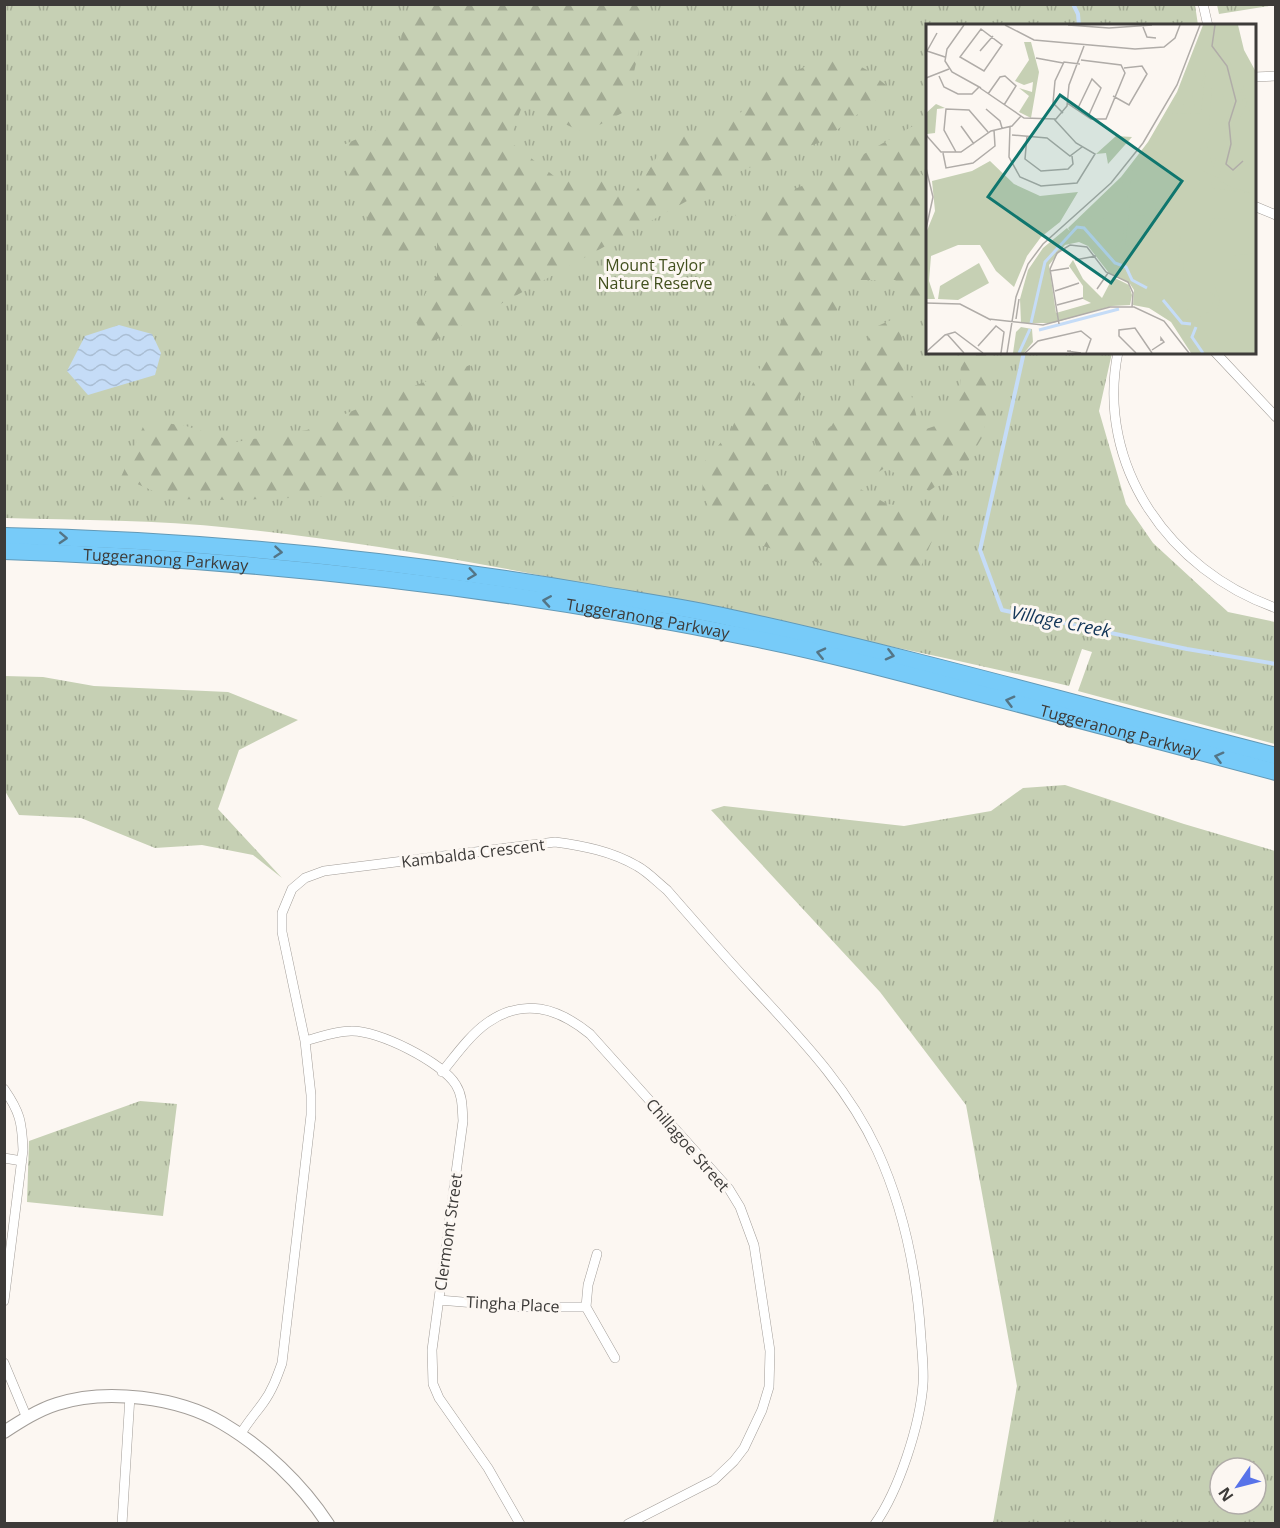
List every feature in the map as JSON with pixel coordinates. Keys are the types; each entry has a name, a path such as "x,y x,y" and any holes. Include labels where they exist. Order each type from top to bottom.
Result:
{"highway":[{"name":"Tuggeranong Parkway","path":"4,536 160,542 322,555 441,570 608,596 726,617 832,641 1275,756"},
{"name":"Tuggeranong Parkway","path":"4,550 202,560 313,569 435,584 656,619 755,638 850,660 1275,772"}],"street":[{"path":"1203,4 1208,24"},
{"path":"1256,76 1275,76"},
{"path":"1256,207 1275,215"},
{"path":"1118,354 1113,394 1118,442 1140,498 1172,541 1198,565 1227,586 1275,608"},
{"path":"1217,354 1275,417"},
{"name":"Kambalda Crescent","path":"240,1435 273,1388 282,1363 311,1115 305,1041 282,932 282,913 292,889 305,878 324,871 555,842 604,851 639,867 667,890 818,1058 853,1107 876,1148 903,1221 919,1314 923,1383 917,1420 907,1457 883,1512 875,1524"},
{"name":"Chillagoe Street","path":"442,1072 475,1034 502,1014 533,1007 554,1011 575,1022 590,1034 729,1189 740,1207 754,1245 770,1351 769,1387 762,1410 744,1448 714,1480 628,1524"},
{"name":"Clermont Street","path":"305,1041 344,1032 368,1032 382,1036 430,1062 452,1079 461,1096 462,1121 432,1350 433,1384 444,1407 488,1468 520,1524"},
{"path":"4,1089 17,1108 22,1128 22,1161 4,1301"},
{"path":"4,1158 22,1161"},
{"path":"597,1254 588,1285 586,1307 615,1358"},
{"name":"Tingha Place","path":"439,1300 521,1307 586,1307"},
{"path":"4,1364 27,1418"},
{"path":"122,1524 130,1396"},
{"path":"4,1432 57,1404 86,1397 144,1397 197,1411 221,1422 263,1453 303,1491 328,1524"}],"green space":[{"path":"1217,4 1275,5 1219,14"},
{"name":"Mount Taylor Nature Reserve","path":"4,5 1195,5 1198,24 926,24 926,354 1112,354 1099,411 1126,504 1153,543 1228,612 1275,622 1275,744 1078,691 1092,652 1082,649 1069,686 671,601 398,550 204,525 5,518"},
{"path":"421,5 649,5 632,81 622,113 584,133 523,104 509,141 554,176 597,177 630,201 667,140 706,131 739,116 755,87 837,54 867,70 891,89 821,142 743,170 432,342 411,316 437,276 437,237 402,255 378,240 354,191 339,147 392,123 402,30"},
{"path":"926,119 926,168 918,169 926,181 926,300 916,304 895,280 845,280 835,318 824,333 820,355 798,400 788,453 763,464 764,485 806,473 818,453 812,432 831,427 856,380 871,329 900,316 904,365 920,431 953,420 961,381 960,354 993,354 984,434 966,465 929,491 885,468 855,486 887,504 945,511 919,571 837,568 723,534 702,494 704,462 730,432 792,299 786,247 735,215 827,175"},
{"path":"470,365 474,453 460,497 172,499 121,477 146,420 186,426 236,442 307,430"},
{"path":"4,676 43,677 94,686 228,692 298,720 239,750 218,809 282,878 253,855 202,845 155,848 81,818 19,815 5,791"},
{"path":"1065,785 1275,851 1275,1523 993,1523 1017,1386 966,1105 880,992 711,810 724,806 904,826 991,811 1023,788"},
{"path":"140,1101 177,1104 163,1216 27,1202 29,1141"}],"water":[{"path":"119,325 152,334 161,353 155,375 88,395 67,371 85,336"}],"waterway":[{"name":"Village Creek","path":"1073,4 1078,14 1079,24"},
{"name":"Village Creek","path":"1024,354 980,550 1002,610 1187,649 1276,664"}]}
